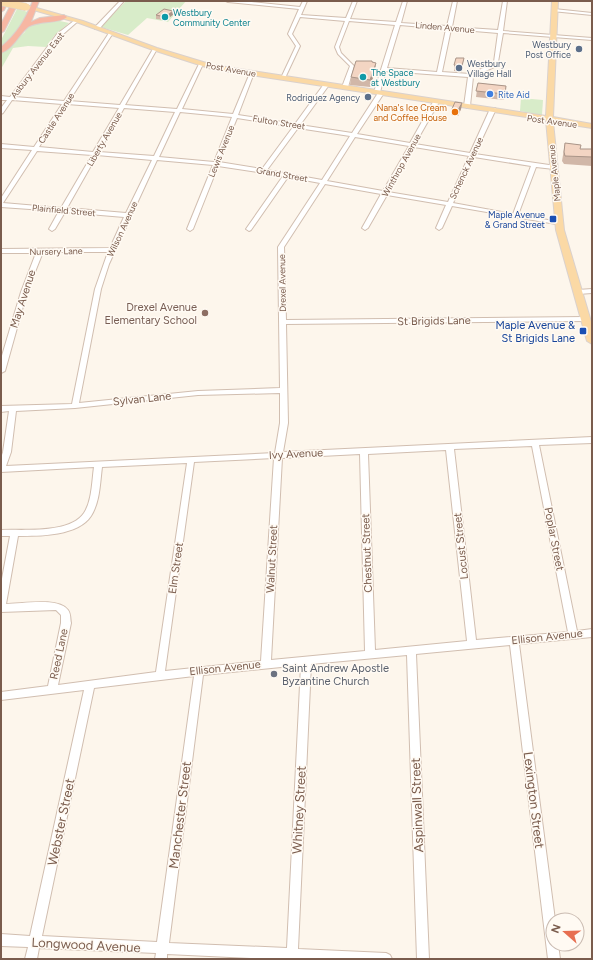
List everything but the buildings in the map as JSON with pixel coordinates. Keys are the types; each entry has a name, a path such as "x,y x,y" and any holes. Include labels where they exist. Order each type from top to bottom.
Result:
{"highway":[{"path":"1,10 5,1"},
{"path":"1,31 16,1"},
{"path":"1,52 18,37 26,26 36,1"},
{"path":"26,26 40,20 64,17"}],"main road":[{"name":"Maple Avenue","path":"555,1 550,119 560,224 592,339"},
{"name":"Post Avenue","path":"1,2 34,8 64,17 202,64 591,126"}],"street":[{"path":"97,28 122,1"},
{"path":"228,1 255,2 302,8"},
{"path":"283,78 298,46 297,42 291,37 290,34 305,1"},
{"path":"345,87 352,66 349,60 339,54 337,48 355,1"},
{"name":"Drexel Avenue","path":"279,455 284,423 281,247 354,135 379,93 384,69 405,1"},
{"path":"439,73 455,1"},
{"path":"384,69 471,76 492,66 496,62 505,1"},
{"path":"554,10 592,14"},
{"name":"Linden Avenue","path":"298,16 592,39"},
{"name":"Asbury Avenue East","path":"1,112 59,35 75,21"},
{"name":"Castle Avenue","path":"1,202 112,33"},
{"name":"Liberty Avenue","path":"52,229 156,49"},
{"name":"Wilson Avenue","path":"74,406 98,289 111,250 202,64"},
{"name":"Lewis Avenue","path":"190,229 252,73"},
{"path":"467,106 471,76"},
{"path":"263,171 326,84"},
{"name":"Fulton Street","path":"1,98 235,116 554,167"},
{"name":"Winthrop Avenue","path":"365,228 436,102"},
{"name":"Schenck Avenue","path":"439,228 492,110"},
{"name":"Grand Street","path":"1,146 216,163 560,224"},
{"path":"515,216 534,165"},
{"path":"249,229 287,175"},
{"name":"Plainfield Street","path":"1,205 128,215"},
{"name":"Nursery Lane","path":"1,251 111,250"},
{"name":"May Avenue","path":"1,372 24,292 40,251"},
{"path":"578,292 592,291"},
{"name":"St Brigids Lane","path":"282,322 586,319"},
{"name":"Sylvan Lane","path":"1,409 74,406 198,393 283,390"},
{"path":"1,468 7,452 13,408"},
{"name":"Ivy Avenue","path":"1,468 592,440"},
{"name":"Poplar Street","path":"535,443 573,634"},
{"name":"Locust Street","path":"450,447 472,644"},
{"name":"Chestnut Street","path":"364,451 370,654"},
{"name":"Walnut Street","path":"266,664 279,455"},
{"name":"Elm Street","path":"160,676 191,459"},
{"path":"1,533 66,529 82,521 90,509 99,464"},
{"path":"1,608 15,532"},
{"name":"Reed Lane","path":"1,608 49,606 58,607 65,613 66,623 52,690"},
{"name":"Ellison Avenue","path":"1,696 199,671 592,632"},
{"name":"Lexington Street","path":"514,640 554,959"},
{"name":"Aspinwall Street","path":"411,650 423,959"},
{"name":"Whitney Street","path":"292,957 306,660"},
{"name":"Manchester Street","path":"162,954 199,671"},
{"name":"Webster Street","path":"31,959 90,685"},
{"name":"Longwood Avenue","path":"1,940 162,954 386,959"}],"green space":[{"path":"126,1 186,1 168,22 147,18 128,35 101,27"},
{"path":"17,9 28,12 25,24 1,49 1,40"},
{"path":"51,19 69,23 54,36 46,47 28,46 13,48 1,69 1,53 25,32 29,26 36,22"},
{"path":"521,98 543,100 542,115 520,111"}],"place":[{"name":"Westbury Community Center","path":"165,17"},
{"name":"Westbury Post Office","path":"579,49"},
{"name":"Westbury Village Hall","path":"459,68"},
{"name":"The Space at Westbury","path":"363,77"},
{"name":"Rite Aid","path":"490,94"},
{"name":"Rodriguez Agency","path":"368,97"},
{"name":"Nana's Ice Cream and Coffee House","path":"455,112"},
{"name":"Maple Avenue & Grand Street","path":"553,219"},
{"name":"Drexel Avenue Elementary School","path":"205,313"},
{"name":"Maple Avenue & St Brigids Lane","path":"583,331"},
{"name":"Saint Andrew Apostle Byzantine Church","path":"274,674"}]}
